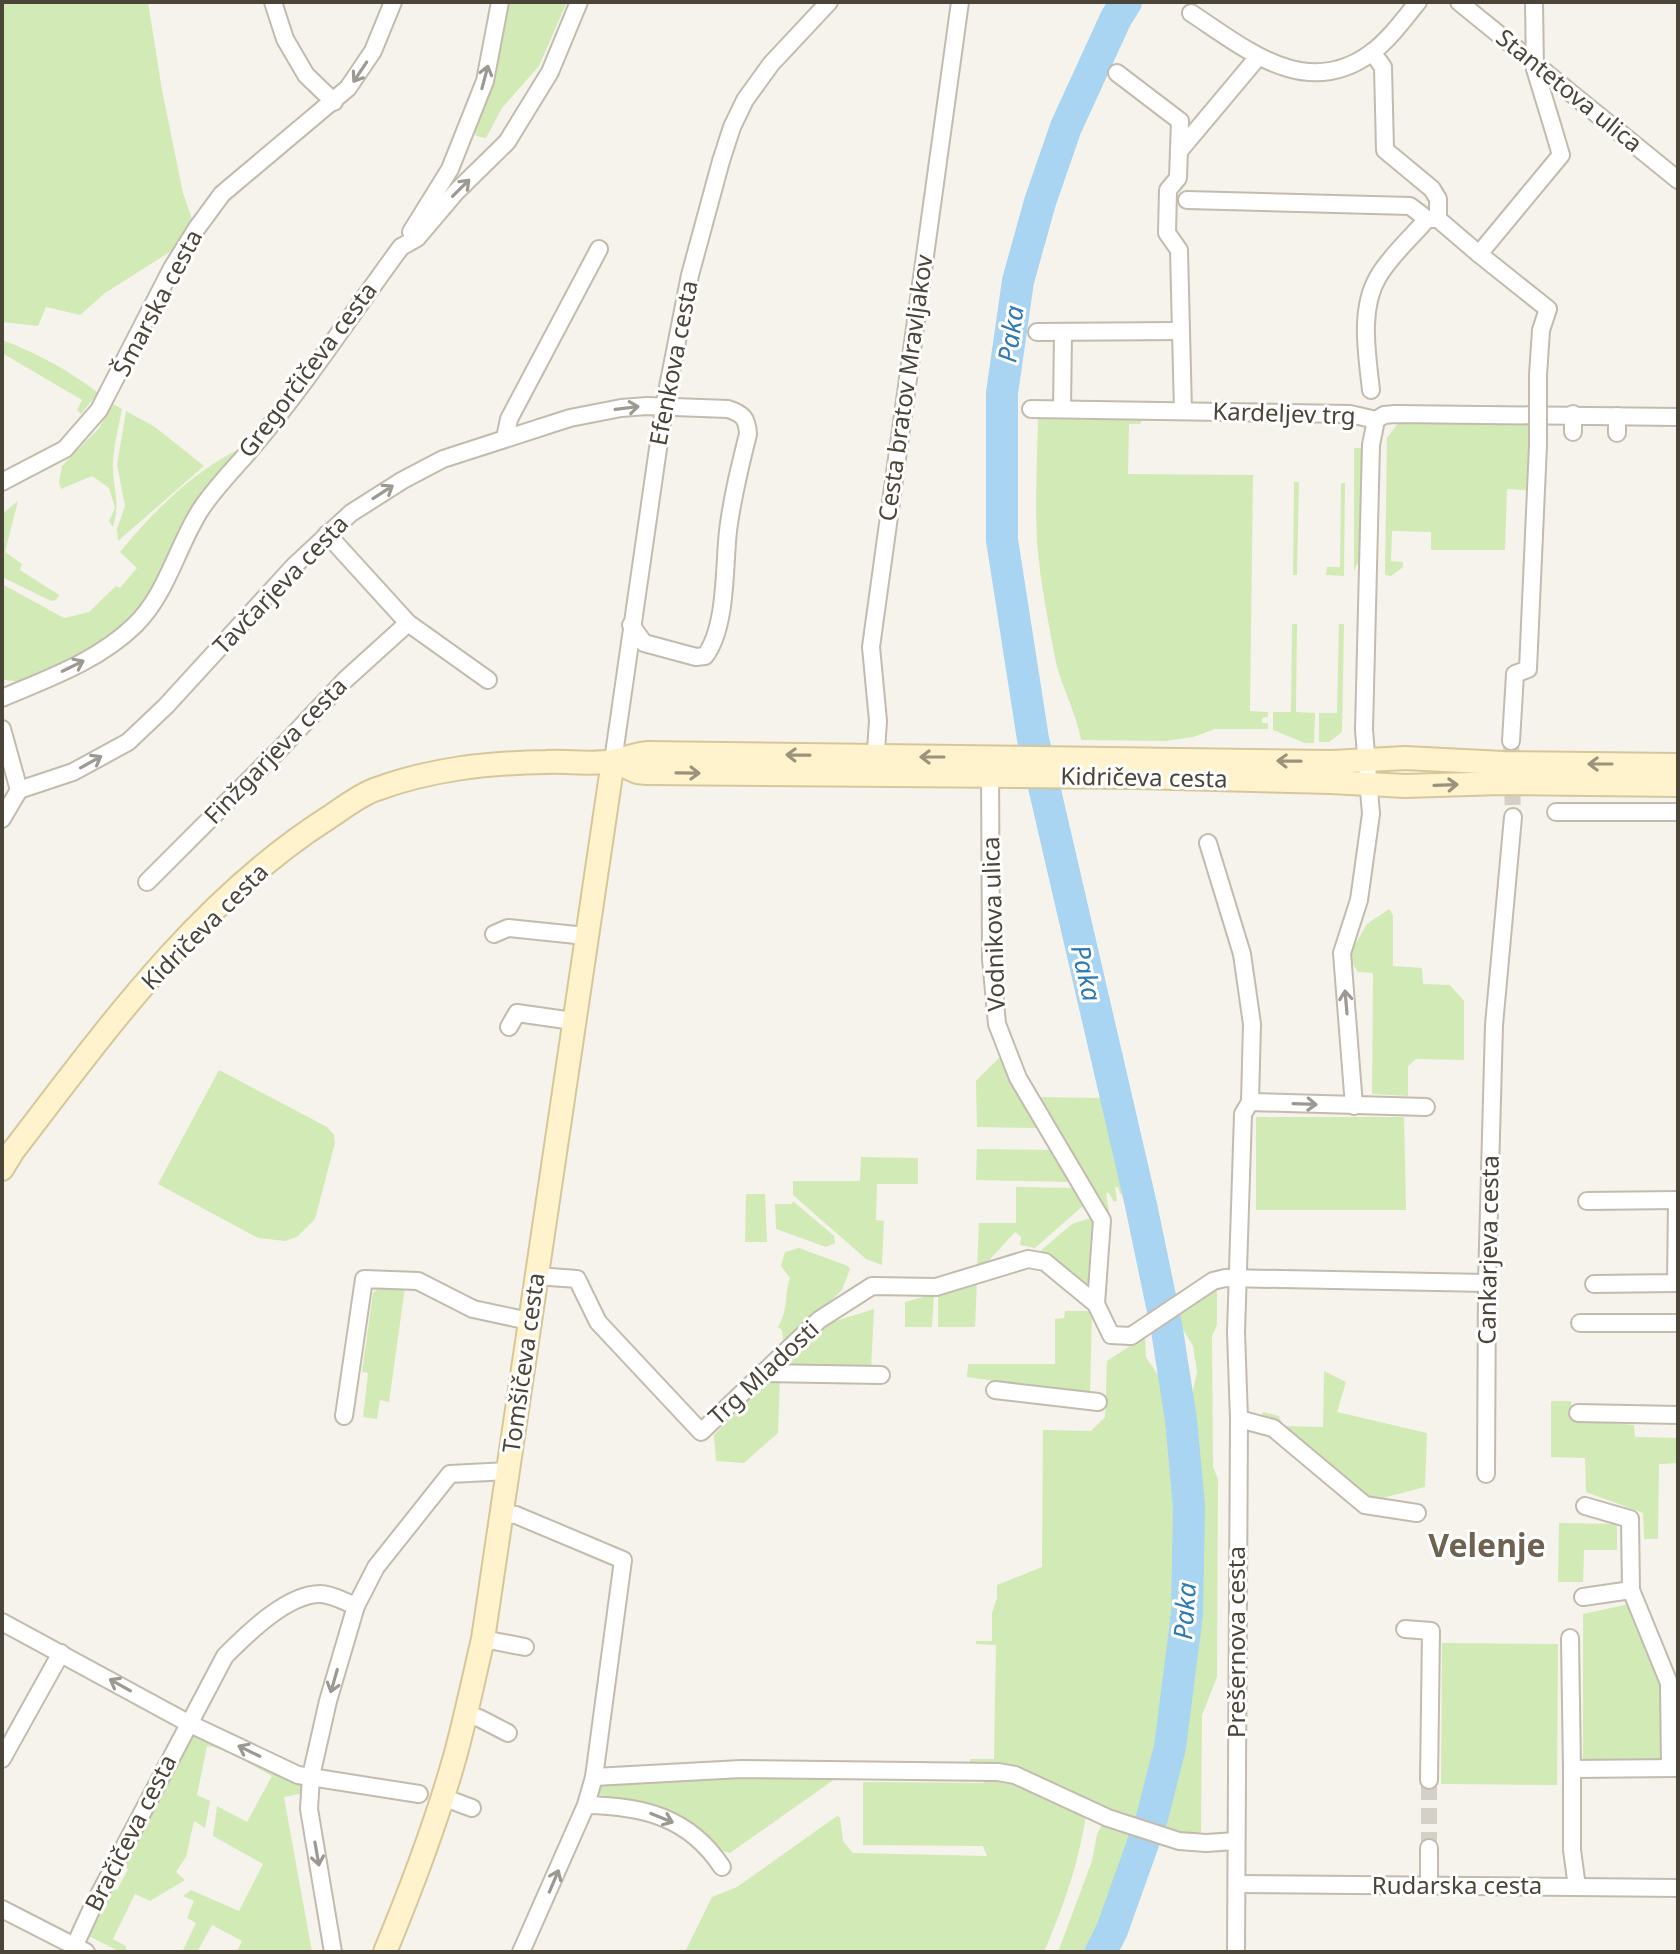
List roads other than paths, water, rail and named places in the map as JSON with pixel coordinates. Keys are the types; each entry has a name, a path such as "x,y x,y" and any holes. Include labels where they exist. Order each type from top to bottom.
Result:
{"main road":[{"name":"Kidričeva cesta","path":"2,1169 110,1025 226,898 300,836 370,791 419,776 456,768 511,763 613,761 648,753 875,766 1064,768 1405,786 1501,783 1678,785"},
{"name":"Kidričeva cesta","path":"1064,768 1405,758 1503,763 1678,765"},
{"name":"Tomšičeva cesta","path":"385,1952 413,1884 442,1797 483,1639 613,761"}],"street":[{"path":"273,2 285,39 306,75 334,102"},
{"name":"Šmarska cesta","path":"2,482 65,449 99,410 172,268 214,205 222,194 334,102 362,72 393,2"},
{"path":"401,247 450,169 485,81 500,2"},
{"name":"Gregorčičeva cesta","path":"2,698 109,648 138,623 161,588 201,510 223,479 256,443 401,247 417,238 456,192 507,142 550,72 579,2"},
{"name":"Efenkova cesta","path":"613,761 664,407 690,275 732,127 745,100 771,64 829,2"},
{"name":"Cesta bratov Mravljakov","path":"875,766 878,721 871,647 960,2"},
{"path":"1191,13 1258,57 1287,69 1307,73 1324,72 1352,63 1372,52 1418,2"},
{"name":"Stantetova ulica","path":"1459,2 1678,180"},
{"path":"1479,254 1561,155 1535,69 1534,3"},
{"path":"1372,52 1383,67 1385,150 1432,189 1438,199 1433,219"},
{"path":"1180,150 1258,57"},
{"path":"1117,73 1180,121 1178,178 1168,190 1167,233 1179,250 1183,411"},
{"path":"1187,200 1410,206 1433,219 1556,308 1541,330 1528,669 1515,674 1511,741"},
{"name":"Kardeljev trg","path":"1371,390 1367,345 1370,295 1378,276 1433,219"},
{"path":"505,438 509,419 599,249"},
{"path":"1037,332 1180,331"},
{"path":"1062,409 1063,332"},
{"name":"Tavčarjeva cesta","path":"19,790 73,772 128,742 166,706 327,534 351,513 443,459 570,418 621,408 728,409 740,413 747,420 748,434 728,529 718,623 712,647 705,656 696,657 644,643 631,625"},
{"name":"Kardeljev trg","path":"1031,409 1350,414 1376,420 1395,414 1573,414 1617,424 1678,417"},
{"path":"1573,414 1573,432"},
{"path":"1354,1106 1342,953 1359,900 1371,814 1364,730 1371,445 1376,420"},
{"path":"327,534 408,623 488,680"},
{"name":"Finžgarjeva cesta","path":"147,882 345,680 408,623"},
{"path":"2,729 19,790 2,819"},
{"name":"Vodnikova ulica","path":"990,767 991,959 997,1024 1018,1078 1102,1220 1096,1304"},
{"path":"1556,812 1678,812"},
{"name":"Cankarjeva cesta","path":"1486,1474 1487,1283 1494,1025 1513,817"},
{"name":"Prešernova cesta","path":"1208,843 1242,954 1252,1024 1250,1102 1243,1114 1236,1332 1239,1419 1236,1952"},
{"path":"494,934 508,928 586,936"},
{"path":"509,1027 517,1013 573,1021"},
{"path":"1250,1102 1426,1107"},
{"path":"1587,1201 1678,1200 1676,1283 1594,1284"},
{"name":"Trg Mladosti","path":"536,1276 577,1279 598,1322 701,1432 819,1320 872,1286 936,1287 1028,1259 1045,1262 1096,1304"},
{"path":"1096,1304 1111,1335 1131,1336 1213,1281 1237,1277 1487,1283"},
{"path":"344,1416 364,1279 418,1281 473,1309 529,1321"},
{"path":"1580,1323 1678,1323"},
{"path":"761,1373 881,1375"},
{"path":"995,1390 1098,1402"},
{"path":"1578,1413 1678,1415"},
{"path":"1239,1419 1273,1428 1365,1505 1417,1513"},
{"path":"333,1952 309,1809 311,1776 328,1701 356,1606 376,1567 450,1474 508,1471"},
{"path":"1572,1769 1674,1768 1669,1683 1631,1590 1630,1519 1585,1506"},
{"path":"503,1514 516,1515 623,1560 594,1777 586,1805 521,1952"},
{"path":"1583,1597 1631,1590"},
{"name":"Bračičeva cesta","path":"81,1949 92,1908 225,1656 256,1625 307,1596 322,1594 356,1606"},
{"path":"2,1622 188,1723 298,1775 419,1794"},
{"path":"1405,1629 1431,1631 1429,1780"},
{"path":"1570,1638 1572,1850 1577,1887"},
{"path":"483,1639 525,1647"},
{"path":"2,1759 61,1653"},
{"path":"465,1715 479,1718 508,1733"},
{"path":"594,1777 741,1769 998,1772 1015,1775 1108,1818 1179,1841 1236,1841"},
{"path":"442,1797 472,1808"},
{"path":"586,1805 621,1806 658,1815 690,1831 712,1851 722,1867"},
{"path":"1429,1848 1429,1886"},
{"name":"Rudarska cesta","path":"1237,1884 1678,1888"},
{"path":"2,1909 81,1949"}],"waterway":[{"name":"Paka","path":"1101,1952 1112,1930 1152,1818 1170,1747 1187,1614 1189,1506 1181,1420 1167,1330 1033,739 1002,540 1002,393 1018,281 1040,202 1066,127 1126,2"}],"tunnel":[{"path":"1511,741 1513,817"},
{"path":"1429,1780 1429,1848"}],"district":[{"name":"Velenje","path":"1487,1546"}]}
